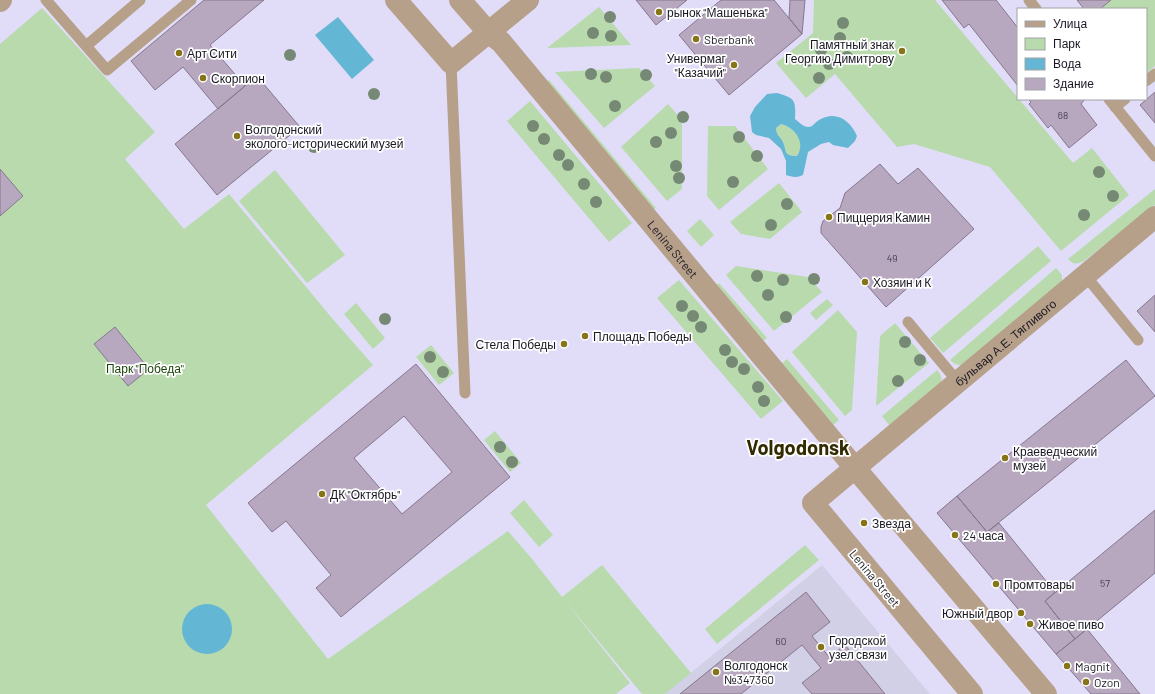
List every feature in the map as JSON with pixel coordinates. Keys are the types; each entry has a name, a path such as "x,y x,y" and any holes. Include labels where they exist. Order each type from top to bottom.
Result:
{"street":[{"path":"396,0 451,63 528,0"},
{"name":"Lenina Street","path":"460,0 488,32 501,42 855,468 1046,694"},
{"name":"бульвар А.Е. Тягливого","path":"855,468 1155,217"},
{"name":"Lenina Street","path":"855,468 813,503 972,694"}],"lane":[{"path":"46,0 107,70 191,0"},
{"path":"86,46 140,0"},
{"path":"1029,0 1035,8"},
{"path":"451,63 465,392"},
{"path":"1147,80 1155,74"},
{"path":"1122,100 1112,103 1155,156"},
{"path":"1086,275 1138,340"},
{"path":"908,322 958,382"}],"shaded area":[{"path":"822,565 930,694 665,694"}],"green space":[{"path":"814,0 935,0 1017,97 1017,100 1020,100 1073,163 1092,148 1129,195 1061,251 990,167 914,144 897,147 835,74 806,98 776,63 813,33"},
{"path":"1111,0 1155,0 1155,66 1147,73 1147,8 1101,8"},
{"path":"599,7 631,45 547,48"},
{"name":"Парк \"Победа\"","path":"42,8 155,132 125,159 184,229 229,194 331,317 373,365 206,505 328,659 508,531 630,683 616,694 0,694 0,44"},
{"path":"639,68 655,86 604,128 555,72"},
{"path":"549,80 656,208 652,211 543,85"},
{"path":"530,101 632,223 609,242 507,121"},
{"path":"668,104 682,120 682,189 667,201 621,147"},
{"path":"781,124 791,128 798,136 801,146 797,156 787,154 783,142 777,134 776,128"},
{"path":"708,126 735,126 768,169 719,210 707,196"},
{"path":"275,170 345,255 307,283 239,201"},
{"path":"779,183 802,212 770,239 741,234 730,222"},
{"path":"1155,189 1155,205 1084,261 1076,263 1068,259"},
{"path":"700,219 714,235 701,247 687,231"},
{"path":"1038,246 1051,261 943,353 930,338"},
{"path":"736,266 808,277 822,292 774,331 726,275"},
{"path":"1056,268 1062,275 1062,282 966,364 957,365 950,360"},
{"path":"679,280 783,401 761,419 657,298"},
{"path":"719,283 767,338 762,342 715,287"},
{"path":"827,299 833,305 816,320 810,313"},
{"path":"356,303 385,338 373,349 344,314"},
{"path":"838,310 857,332 852,410 845,416 792,352"},
{"path":"895,323 929,363 876,406 880,336"},
{"path":"431,345 454,373 439,385 416,357"},
{"path":"787,359 839,420 833,425 781,364"},
{"path":"937,370 941,377 940,384 889,425 882,416"},
{"path":"495,431 521,463 510,472 484,440"},
{"path":"524,500 553,535 539,547 510,513"},
{"path":"805,545 819,560 717,644 705,629"},
{"path":"602,565 691,673 665,694 642,694 562,597"}],"water":[{"path":"338,17 374,60 352,79 315,35"},
{"path":"777,93 791,98 795,108 795,119 807,127 810,127 825,117 837,116 842,118 854,130 857,136 855,141 848,148 833,145 829,142 821,144 808,152 803,175 794,177 786,175 786,161 781,149 769,138 756,135 752,132 750,116 755,107 767,94","holes":["781,124 795,132 800,141 797,156 787,154 783,142 777,132 776,128"]},
{"path":"202,604 212,604 225,611 232,624 232,634 225,647 212,654 202,654 193,650 186,643 182,634 182,624 186,615 193,608"}],"building":[{"name":"Арт Сити","path":"204,0 264,0 210,45 245,86 218,109 183,67 155,90 131,61"},
{"name":"рынок \"Машенька\"","path":"636,0 687,0 656,25"},
{"name":"Универмаг \"Казачий\"","path":"721,0 774,0 802,34 729,95 679,35"},
{"name":"рынок \"Машенька\"","path":"790,0 805,0 802,34 789,18"},
{"path":"942,0 996,0 1017,27 1017,85 969,24 964,28"},
{"path":"1077,0 1111,0 1101,8 1083,8"},
{"name":"Волгодонский эколого-исторический музей","path":"257,76 300,127 217,195 175,144"},
{"path":"1155,92 1155,123 1140,105"},
{"path":"1029,100 1084,100 1081,104 1097,125 1069,148 1051,125 1048,128 1029,104 1031,102"},
{"path":"880,164 898,184 918,168 974,229 886,307 821,233 823,221 840,208 845,193"},
{"path":"0,169 23,196 0,216"},
{"path":"1155,295 1155,332 1137,311"},
{"path":"115,327 149,369 128,386 94,344"},
{"path":"1126,360 1155,396 987,532 957,496"},
{"name":"ДК \"Октябрь\"","path":"416,364 510,477 341,617 316,588 331,575 286,521 272,532 248,503","holes":["404,416 452,472 402,514 354,458"]},
{"path":"957,496 987,532 999,523 1055,592 1045,601 1075,639 1056,654 937,513"},
{"path":"1155,510 1155,573 1075,639 1045,601"},
{"path":"806,592 830,622 812,636 829,657 845,645 885,694 812,694 802,683 821,668 802,645 741,694 680,694"},
{"path":"1087,629 1140,694 1091,694 1056,654"}],"place":[{"name":"рынок \"Машенька\"","path":"659,12"},
{"name":"Sberbank","path":"696,39"},
{"name":"Памятный знак Георгию Димитрову","path":"902,51"},
{"name":"Арт Сити","path":"179,53"},
{"name":"Универмаг \"Казачий\"","path":"734,65"},
{"name":"Скорпион","path":"203,78"},
{"name":"Волгодонский эколого-исторический музей","path":"237,136"},
{"name":"Пиццерия Камин","path":"829,217"},
{"name":"Хозяин и К","path":"865,282"},
{"name":"Площадь Победы","path":"585,336"},
{"name":"Стела Победы","path":"564,344"},
{"name":"Краеведческий музей","path":"1005,458"},
{"name":"ДК \"Октябрь\"","path":"322,494"},
{"name":"Звезда","path":"864,523"},
{"name":"24 часа","path":"955,535"},
{"name":"Промтовары","path":"996,584"},
{"name":"Южный двор","path":"1021,613"},
{"name":"Живое пиво","path":"1030,624"},
{"name":"Городской узел связи","path":"821,647"},
{"name":"Magnit","path":"1067,666"},
{"name":"Волгодонск №347360","path":"716,672"},
{"name":"Ozon","path":"1086,682"}],"district":[{"name":"Volgodonsk","path":"798,447"}]}
